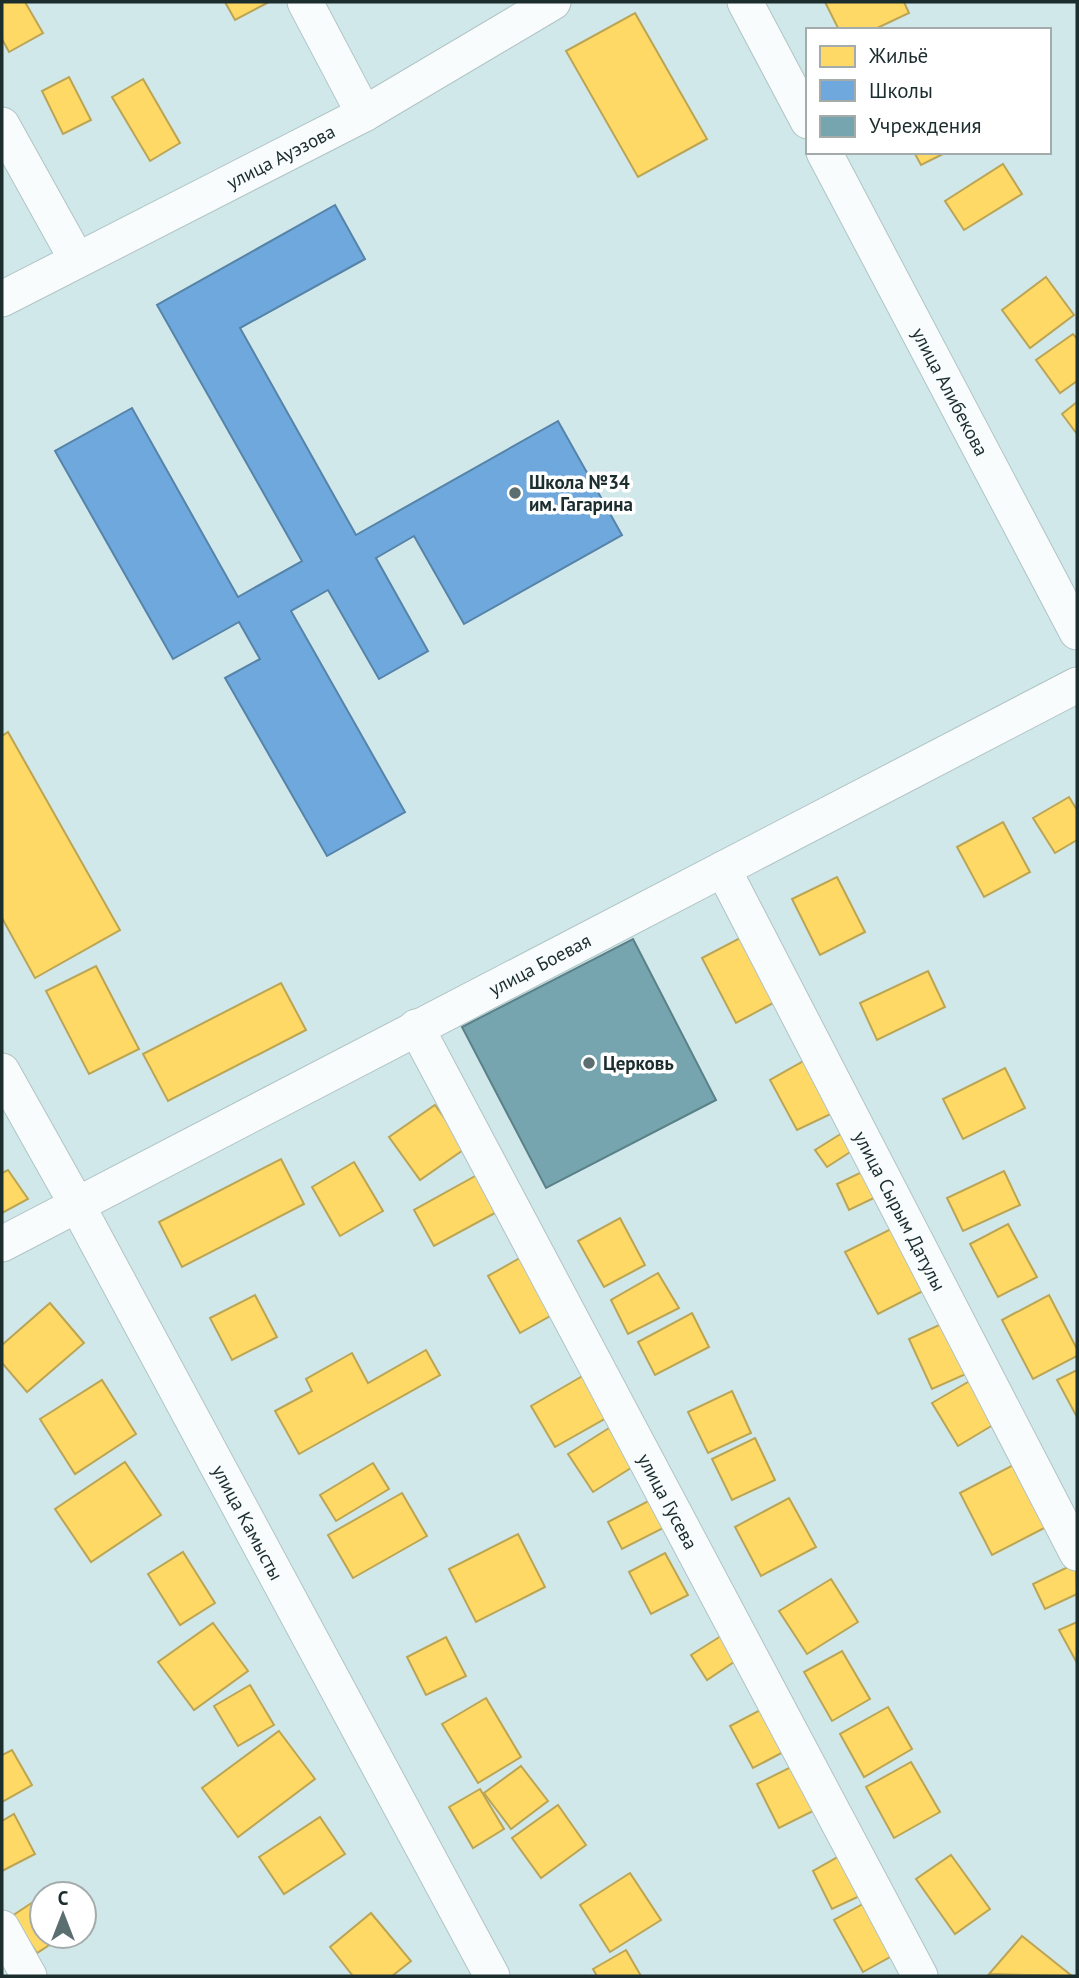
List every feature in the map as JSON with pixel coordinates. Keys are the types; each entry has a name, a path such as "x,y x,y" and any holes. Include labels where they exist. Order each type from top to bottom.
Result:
{"street":[{"path":"304,2 364,114"},
{"name":"улица Ауэзова","path":"2,299 364,114 553,2"},
{"path":"745,2 806,117"},
{"path":"2,125 77,260"},
{"name":"улица Алибекова","path":"825,154 1077,632"},
{"name":"улица Боевая","path":"2,1244 76,1203 1077,685"},
{"name":"улица Сырым Датулы","path":"723,869 1077,1553"},
{"name":"улица Гусева","path":"416,1027 920,1976"},
{"name":"улица Камысты","path":"2,1071 76,1203 492,1976"},
{"path":"2,1928 29,1976"}],"building: Жильё":[{"path":"2,2 25,2 43,33 9,52 2,39"},
{"path":"225,2 269,2 235,20"},
{"path":"825,2 904,2 909,13 877,28 838,28"},
{"path":"635,13 707,139 638,177 566,51"},
{"path":"69,77 91,120 63,134 42,91"},
{"path":"143,79 180,143 150,161 112,97"},
{"path":"915,154 943,154 921,165"},
{"path":"1003,164 1022,194 964,230 945,201"},
{"path":"1046,277 1074,315 1030,348 1002,310"},
{"path":"1073,334 1077,339 1077,381 1060,393 1036,360"},
{"path":"1077,402 1077,434 1062,414"},
{"path":"8,732 120,930 35,978 2,918 2,736"},
{"path":"1069,797 1077,810 1077,840 1055,853 1033,818"},
{"path":"1003,822 1030,872 984,897 957,847"},
{"path":"837,877 865,932 820,955 792,899"},
{"path":"740,938 775,1002 736,1023 702,958"},
{"path":"96,966 139,1049 89,1074 46,991"},
{"path":"928,971 945,1007 877,1040 860,1003"},
{"path":"281,983 306,1030 168,1101 143,1054"},
{"path":"809,1058 835,1112 797,1130 770,1080"},
{"path":"1005,1068 1025,1108 963,1139 943,1099"},
{"path":"435,1105 466,1148 420,1180 389,1137"},
{"path":"847,1130 858,1147 827,1167 815,1150"},
{"path":"281,1159 304,1204 182,1267 159,1222"},
{"path":"354,1162 383,1211 340,1236 312,1187"},
{"path":"8,1170 28,1199 2,1213 2,1173"},
{"path":"486,1170 506,1207 434,1246 414,1210"},
{"path":"864,1171 876,1197 849,1210 837,1184"},
{"path":"1004,1171 1020,1205 963,1231 947,1198"},
{"path":"620,1218 645,1265 604,1287 578,1241"},
{"path":"1008,1224 1037,1277 998,1297 970,1244"},
{"path":"893,1228 925,1290 878,1314 845,1252"},
{"path":"527,1254 559,1311 520,1333 488,1276"},
{"path":"658,1273 679,1308 628,1334 611,1300"},
{"path":"255,1295 277,1337 232,1360 210,1318"},
{"path":"1049,1295 1077,1349 1077,1356 1033,1379 1002,1320"},
{"path":"50,1303 84,1343 27,1392 2,1363 2,1345"},
{"path":"692,1313 709,1347 655,1375 638,1342"},
{"path":"952,1319 975,1370 932,1389 909,1339"},
{"path":"426,1350 440,1375 299,1454 275,1411 312,1391 306,1379 352,1353 368,1383"},
{"path":"1077,1370 1077,1417 1057,1380"},
{"path":"591,1371 615,1413 555,1447 531,1406"},
{"path":"973,1379 998,1422 958,1446 932,1403"},
{"path":"102,1380 136,1434 75,1474 40,1419"},
{"path":"732,1391 751,1433 708,1453 688,1412"},
{"path":"609,1428 634,1466 593,1492 568,1454"},
{"path":"755,1438 775,1480 732,1500 712,1459"},
{"path":"125,1462 161,1515 91,1562 55,1509"},
{"path":"373,1463 389,1489 336,1521 320,1495"},
{"path":"1017,1463 1050,1525 992,1555 960,1493"},
{"path":"402,1493 427,1536 353,1578 328,1535"},
{"path":"658,1496 673,1523 622,1549 608,1522"},
{"path":"789,1498 816,1547 761,1576 735,1527"},
{"path":"518,1534 545,1587 476,1622 449,1569"},
{"path":"183,1552 215,1603 180,1625 148,1574"},
{"path":"665,1553 688,1595 651,1614 629,1572"},
{"path":"1076,1563 1077,1594 1045,1609 1033,1584"},
{"path":"831,1579 858,1622 807,1654 779,1611"},
{"path":"1077,1622 1077,1663 1059,1630"},
{"path":"213,1623 248,1671 194,1710 158,1662"},
{"path":"721,1636 737,1660 707,1680 691,1655"},
{"path":"446,1637 466,1676 426,1695 407,1657"},
{"path":"842,1651 870,1699 832,1721 804,1672"},
{"path":"250,1685 274,1725 238,1746 214,1706"},
{"path":"486,1698 521,1757 478,1783 442,1724"},
{"path":"766,1707 789,1749 753,1768 730,1726"},
{"path":"888,1707 912,1749 864,1777 840,1734"},
{"path":"279,1731 315,1779 238,1837 202,1788"},
{"path":"12,1750 32,1785 2,1802 2,1755"},
{"path":"801,1762 823,1806 779,1828 757,1784"},
{"path":"911,1762 940,1812 894,1838 866,1787"},
{"path":"521,1766 548,1801 511,1829 484,1793"},
{"path":"480,1789 504,1829 473,1848 449,1807"},
{"path":"558,1805 586,1845 541,1878 512,1838"},
{"path":"14,1814 35,1854 2,1871 2,1821"},
{"path":"320,1817 345,1854 284,1894 259,1857"},
{"path":"845,1853 866,1893 832,1909 813,1871"},
{"path":"951,1855 990,1909 955,1934 916,1879"},
{"path":"630,1873 661,1920 610,1952 580,1905"},
{"path":"870,1900 899,1952 863,1972 834,1920"},
{"path":"28,1905 28,1940 12,1916"},
{"path":"371,1913 411,1961 392,1976 353,1976 330,1947"},
{"path":"1022,1936 1072,1976 989,1974"},
{"path":"626,1950 641,1976 597,1976 593,1969"}],"building: Школы":[{"name":"Школа №34 им. Гагарина","path":"335,205 365,259 240,328 356,535 558,421 622,535 464,624 414,536 376,558 428,651 379,679 328,590 291,611 405,812 327,856 225,678 260,659 239,622 173,659 55,451 132,408 238,597 302,561 157,305"}],"building: Учреждения":[{"name":"Церковь","path":"633,939 716,1100 546,1188 462,1027"}],"place":[{"name":"Школа №34 им. Гагарина","path":"515,493"},
{"name":"Церковь","path":"589,1063"}]}
